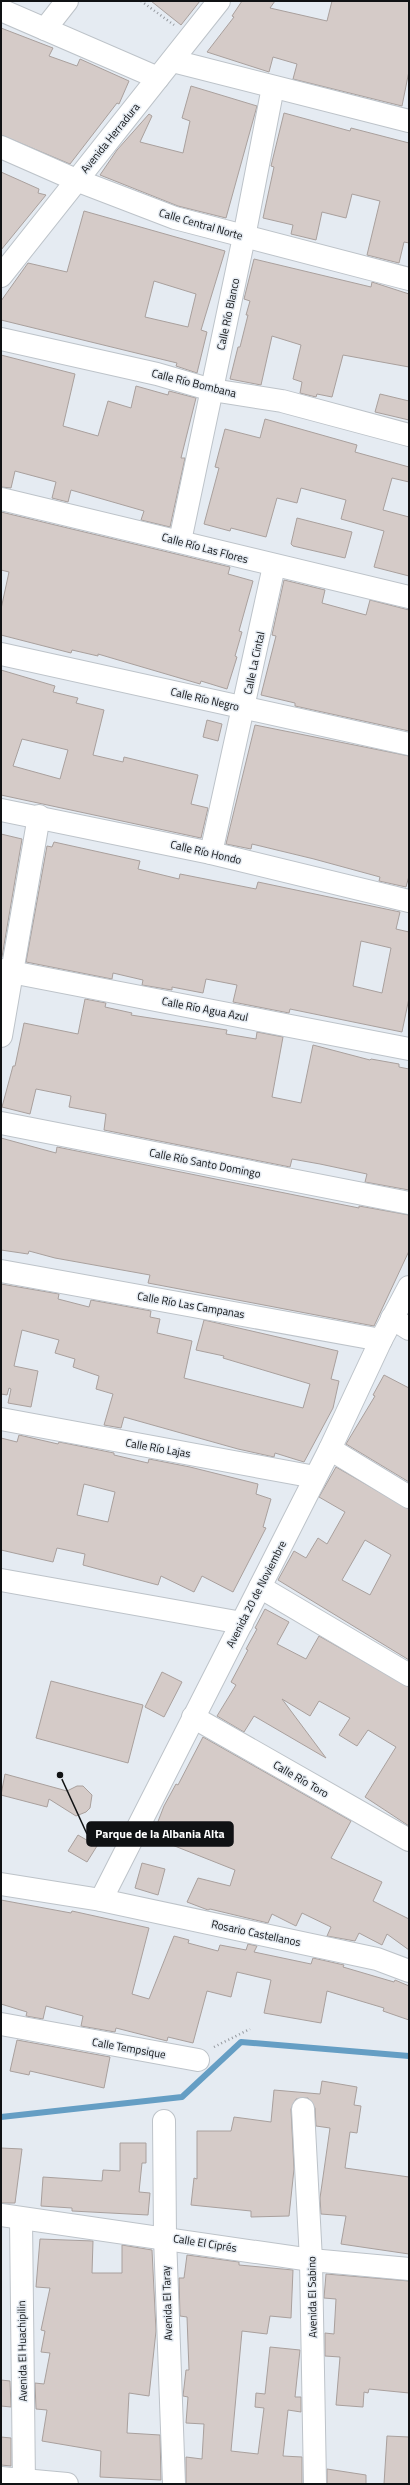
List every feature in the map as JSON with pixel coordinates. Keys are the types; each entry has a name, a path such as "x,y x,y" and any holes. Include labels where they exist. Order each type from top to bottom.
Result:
{"street":[{"path":"45,29 67,1"},
{"name":"Avenida Herradura","path":"1,276 76,180 173,61 219,1"},
{"path":"1,10 158,78"},
{"path":"173,61 409,121"},
{"name":"Calle Río Blanco","path":"180,541 244,236 273,87"},
{"name":"Calle Central Norte","path":"1,147 76,180 175,218 409,279"},
{"name":"Calle Río Bombana","path":"1,339 157,374 212,390 282,401 409,435"},
{"name":"Calle Río Las Flores","path":"1,499 180,541 274,566 409,597"},
{"name":"Calle La Cintal","path":"211,853 274,566"},
{"name":"Calle Río Negro","path":"1,654 409,744"},
{"name":"Calle Río Hondo","path":"1,810 39,816 211,853 409,901"},
{"path":"1,1036 6,971 39,816"},
{"name":"Calle Río Agua Azul","path":"6,971 409,1049"},
{"name":"Calle Río Santo Domingo","path":"1,1123 409,1203"},
{"name":"Calle Río Las Campanas","path":"1,1271 381,1340"},
{"name":"Avenida 20 de Noviembre","path":"101,1900 330,1449 381,1340 401,1324 409,1287"},
{"name":"Calle Río Lajas","path":"1,1419 315,1477"},
{"path":"330,1449 409,1497"},
{"path":"1,1580 242,1623"},
{"path":"260,1587 409,1675"},
{"name":"Calle Río Toro","path":"193,1717 409,1840"},
{"name":"Rosario Castellanos","path":"1,1884 101,1900 378,1959 409,1971"},
{"name":"Calle Tempsique","path":"1,2024 198,2060"},
{"name":"Avenida El Sabino","path":"303,2109 311,2260 315,2484"},
{"name":"Avenida El Taray","path":"164,2121 165,2237 174,2484"},
{"name":"Calle El Ciprés","path":"11,2217 165,2237 311,2260 409,2268"},
{"name":"Avenida El Huachipilin","path":"11,2217 24,2481"},
{"path":"1,2478 67,2484"}],"path":[{"path":"141,1 191,37"},
{"path":"198,2060 217,2045 250,2029"}],"building":[{"path":"151,1 200,1 181,25"},
{"path":"242,1 275,1 270,8 327,21 332,1 409,1 409,71 402,106 293,79 297,64 273,57 269,72 207,52 234,17 232,16"},
{"path":"1,28 53,48 49,56 77,66 80,59 129,81 119,104 117,103 70,164 1,135"},
{"path":"191,86 257,106 226,218 178,206 100,175 117,150 149,114 152,116 140,142 183,153 190,121 182,118"},
{"path":"284,113 350,131 351,128 409,143 409,243 404,242 399,263 367,255 380,201 352,194 346,218 322,212 316,240 291,234 293,225 263,218 274,167 271,166"},
{"path":"1,172 39,189 38,193 46,195 1,250"},
{"path":"84,211 225,251 201,330 207,332 197,373 176,366 177,363 1,320 1,301 28,263 67,272","holes":["154,281 196,294 188,327 145,317"]},
{"path":"254,259 371,287 372,282 409,294 409,367 343,355 332,397 317,394 316,397 300,393 302,382 293,379 301,345 272,336 261,385 230,379 248,315 246,315 250,301 244,299"},
{"path":"1,355 75,374 63,426 98,436 108,401 131,408 136,386 168,395 169,391 196,398 181,458 185,458 170,527 141,520 144,511 71,490 68,502 52,498 56,482 15,471 11,488 1,487"},
{"path":"380,394 409,401 409,420 375,412"},
{"path":"265,419 357,445 355,452 409,467 409,482 392,478 383,510 409,517 409,576 374,567 384,531 341,519 346,500 301,488 297,503 277,498 266,537 231,528 230,531 204,524 219,468 215,467 225,429 260,438"},
{"path":"1,512 230,567 228,574 253,581 239,631 242,632 235,656 237,657 227,689 201,681 200,684 98,654 98,656 72,650 71,653 1,635 1,609 9,572 1,570"},
{"path":"297,518 352,532 345,558 293,546 291,544"},
{"path":"284,580 325,590 322,603 366,615 370,600 409,610 409,731 295,706 295,703 261,695 276,636 272,635"},
{"path":"1,670 55,686 53,692 78,698 76,703 104,710 93,755 123,762 124,757 198,775 191,804 208,808 201,838 1,795","holes":["22,739 68,750 60,779 13,766"]},
{"path":"207,720 222,724 218,741 203,737"},
{"path":"255,725 409,756 409,876 406,887 379,881 380,877 252,844 251,849 226,844"},
{"path":"1,834 22,839 2,957 1,957"},
{"path":"54,842 140,861 138,869 179,879 180,874 256,889 258,882 400,912 396,929 409,932 409,998 402,1032 290,1009 289,1013 233,1002 237,985 206,979 203,993 172,987 172,990 142,985 143,980 113,973 112,979 26,962 47,846 52,847","holes":["361,941 391,948 382,993 353,986"]},
{"path":"85,999 106,1003 105,1007 132,1013 131,1015 227,1030 226,1034 256,1039 257,1032 283,1037 272,1097 301,1103 313,1045 370,1060 399,1064 399,1067 409,1069 409,1190 365,1182 367,1174 320,1164 292,1159 290,1167 104,1130 106,1114 69,1107 71,1096 36,1089 30,1114 2,1107 13,1066 15,1066 24,1023 78,1034"},
{"path":"1,1138 56,1153 57,1147 359,1208 359,1206 409,1215 409,1251 374,1326 148,1283 150,1275 55,1258 29,1251 28,1254 1,1250"},
{"path":"1,1284 59,1294 58,1299 89,1307 91,1300 151,1311 150,1317 160,1319 157,1333 192,1341 184,1378 303,1408 310,1384 223,1358 224,1356 196,1350 204,1320 338,1351 331,1379 339,1381 333,1408 304,1462 275,1453 274,1457 238,1449 124,1417 121,1428 104,1425 113,1394 96,1389 99,1376 73,1367 75,1359 55,1353 59,1340 22,1330 14,1366 38,1371 31,1407 8,1403 11,1389 9,1388 7,1395 1,1394"},
{"path":"384,1375 409,1388 409,1482 346,1444 375,1396 373,1395"},
{"path":"19,1435 58,1444 59,1442 114,1453 114,1455 148,1463 149,1459 190,1467 258,1484 256,1494 271,1499 263,1527 266,1528 233,1592 202,1576 194,1592 161,1576 158,1585 83,1565 85,1554 57,1548 53,1562 1,1550 1,1438 17,1442","holes":["84,1484 115,1492 108,1522 77,1515"]},
{"path":"336,1467 409,1509 409,1660 278,1580 294,1551 306,1558 318,1538 327,1544 345,1512 319,1497","holes":["365,1540 391,1555 370,1595 342,1580"]},
{"path":"265,1609 289,1622 277,1644 306,1659 319,1636 409,1687 409,1826 365,1797 396,1747 368,1730 357,1746 339,1735 350,1718 319,1701 310,1716 282,1699 326,1758 254,1716 244,1732 217,1716 236,1685 231,1682 248,1650 246,1649 257,1629 255,1628"},
{"path":"162,1672 182,1682 164,1717 145,1707"},
{"path":"51,1681 143,1705 128,1763 36,1738"},
{"path":"203,1737 351,1821 331,1858 382,1882 373,1901 409,1919 409,1950 387,1934 382,1945 359,1933 355,1941 327,1936 331,1927 302,1913 296,1926 272,1914 268,1923 210,1909 208,1910 187,1902 198,1878 230,1886 235,1870 152,1837 164,1806 176,1784 178,1785"},
{"path":"5,1774 67,1791 77,1786 83,1786 92,1795 90,1808 86,1812 76,1816 49,1799 47,1807 1,1795"},
{"path":"78,1835 97,1846 87,1862 68,1851"},
{"path":"142,1863 165,1869 158,1895 135,1888"},
{"path":"1,1900 71,1913 72,1911 149,1928 132,1994 149,1999 174,1936 189,1940 188,1943 218,1951 220,1945 246,1950 248,1944 257,1946 254,1952 311,1964 313,1958 344,1965 343,1967 394,1982 395,1980 409,1986 409,2020 383,2011 384,2008 327,1991 321,2023 264,2013 271,1980 237,1972 231,1997 207,1991 193,2043 168,2037 167,2041 116,2028 115,2032 81,2026 83,2016 46,2006 43,2019 26,2016 27,2012 1,2004"},
{"path":"17,2040 110,2057 104,2088 30,2071 29,2075 10,2071"},
{"path":"322,2081 357,2087 354,2105 361,2106 357,2133 350,2132 345,2168 409,2177 409,2254 341,2244 346,2216 321,2214 320,2198 330,2128 316,2126 315,2108 308,2098 296,2099 291,2109 294,2169 289,2216 251,2217 251,2211 191,2205 194,2178 197,2179 197,2131 231,2131 234,2117 271,2122 274,2090 320,2094"},
{"path":"120,2143 146,2143 146,2163 142,2163 139,2192 150,2193 148,2215 72,2211 72,2208 41,2206 43,2177 102,2181 103,2170 120,2171"},
{"path":"1,2148 22,2149 15,2203 1,2203"},
{"path":"40,2239 93,2241 92,2273 122,2273 122,2245 152,2250 156,2331 149,2396 129,2393 127,2433 160,2435 161,2480 100,2477 101,2451 42,2441 47,2410 36,2409 35,2383 44,2384 50,2353 41,2352 45,2331 41,2330 50,2288 36,2287"},
{"path":"187,2255 239,2262 239,2265 293,2270 291,2318 270,2316 267,2334 242,2331 231,2451 258,2454 264,2408 255,2407 256,2393 265,2394 270,2347 300,2350 295,2397 301,2397 301,2412 288,2410 283,2456 302,2457 302,2484 186,2484 186,2457 202,2459 204,2424 186,2423 188,2397 183,2396 186,2370 189,2370 187,2317 180,2316 179,2278 184,2278"},
{"path":"326,2274 409,2281 409,2393 369,2389 368,2393 364,2392 363,2407 336,2405 340,2357 325,2356 325,2333 334,2334 336,2299 324,2298"},
{"path":"1,2380 10,2381 11,2407 1,2406"},
{"path":"387,2436 409,2437 409,2484 384,2484"},
{"path":"1,2437 11,2438 11,2466 1,2465"},
{"path":"327,2469 366,2475 366,2484 327,2484"}],"waterway":[{"path":"1,2117 182,2097 241,2042 409,2056"}],"place":[{"name":"Parque de la Albania Alta","path":"60,1775"}]}
